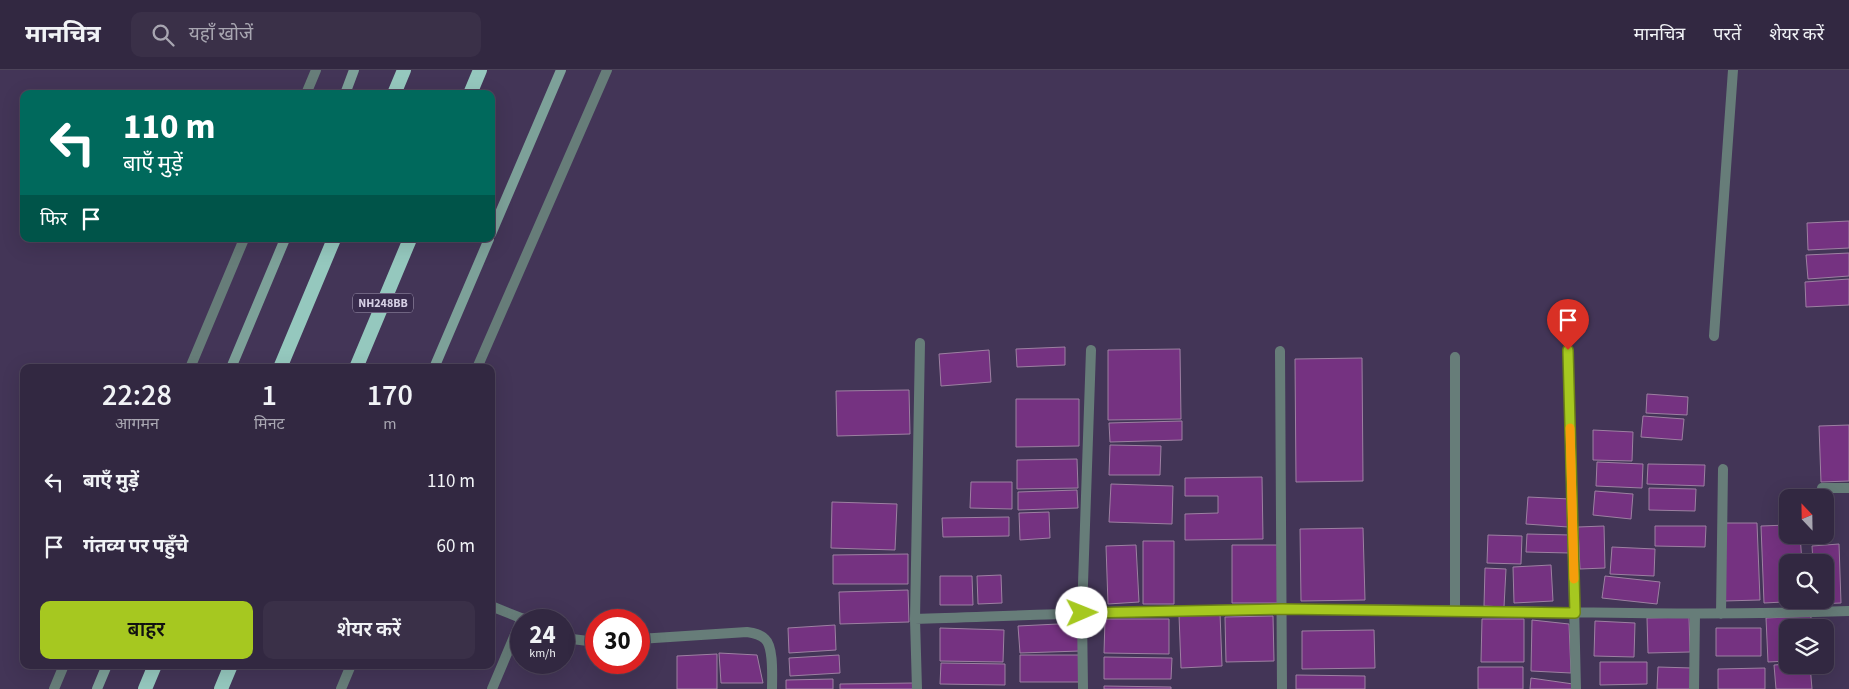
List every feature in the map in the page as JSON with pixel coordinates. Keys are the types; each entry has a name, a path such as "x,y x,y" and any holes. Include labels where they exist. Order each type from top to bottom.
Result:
{"highway":[{"path":"396,90 404,70"},
{"path":"472,90 480,70"},
{"path":"282,364 333,242"},
{"name":"NH248BB","path":"358,364 409,242"},
{"path":"145,689 153,669"},
{"path":"221,689 229,669"}],"main road":[{"path":"346,90 354,70"},
{"path":"495,225 561,70"},
{"path":"233,364 283,242"},
{"path":"436,364 488,242"},
{"path":"97,689 105,669"}],"street":[{"path":"308,90 316,70"},
{"path":"479,364 606,70"},
{"path":"1714,336 1733,70"},
{"path":"192,364 243,242"},
{"path":"917,689 915,619 920,343"},
{"path":"1083,689 1082,613 1091,350"},
{"path":"1568,350 1576,689"},
{"path":"1280,351 1282,689"},
{"path":"1455,357 1455,611"},
{"path":"1721,614 1723,469"},
{"path":"1822,488 1849,488"},
{"path":"495,608 510,613"},
{"path":"915,619 1282,609 1695,614 1849,611"},
{"path":"1694,689 1695,614"},
{"path":"650,638 747,632 759,634 767,640 770,649 772,689"},
{"path":"492,689 510,650"},
{"path":"54,689 62,669"},
{"path":"341,689 349,669"}],"building":[{"path":"1849,221 1849,248 1808,250 1807,223"},
{"path":"1849,253 1849,276 1808,279 1806,255"},
{"path":"1849,279 1849,305 1806,307 1805,282"},
{"path":"1065,347 1065,365 1017,367 1016,349"},
{"path":"1180,349 1181,419 1108,420 1108,350"},
{"path":"989,350 991,382 941,386 939,354"},
{"path":"1362,358 1363,481 1296,482 1295,359"},
{"path":"909,390 910,434 837,436 836,391"},
{"path":"1647,394 1688,397 1687,415 1646,413"},
{"path":"1016,399 1079,399 1079,446 1016,447"},
{"path":"1643,416 1684,419 1682,440 1641,437"},
{"path":"1182,421 1182,440 1110,442 1109,423"},
{"path":"1849,425 1849,481 1821,482 1819,426"},
{"path":"1593,430 1633,432 1632,461 1593,460"},
{"path":"1110,445 1161,446 1160,475 1109,475"},
{"path":"1077,459 1078,488 1017,489 1017,460"},
{"path":"1597,462 1643,464 1642,488 1596,486"},
{"path":"1648,464 1705,465 1704,486 1647,484"},
{"path":"1262,477 1263,539 1185,540 1185,514 1218,513 1218,496 1185,496 1185,478"},
{"path":"971,482 1012,482 1012,509 970,508"},
{"path":"1111,484 1173,486 1172,524 1109,522"},
{"path":"1649,488 1696,489 1695,511 1649,510"},
{"path":"1077,490 1078,508 1018,510 1018,492"},
{"path":"1595,491 1633,494 1631,519 1593,515"},
{"path":"1528,497 1570,499 1568,527 1526,524"},
{"path":"832,502 897,504 895,550 831,548"},
{"path":"1049,512 1050,538 1020,540 1019,513"},
{"path":"1009,517 1009,536 943,537 942,518"},
{"path":"1726,523 1757,523 1760,600 1724,601"},
{"path":"1779,525 1779,544 1801,544 1801,554 1779,554 1779,602 1764,603 1761,526"},
{"path":"1604,526 1605,568 1580,569 1578,527"},
{"path":"1655,526 1706,526 1705,547 1655,546"},
{"path":"1363,528 1365,600 1301,601 1300,529"},
{"path":"1527,534 1571,535 1570,553 1526,552"},
{"path":"1488,535 1522,536 1521,564 1487,563"},
{"path":"1143,541 1174,541 1174,604 1143,604"},
{"path":"1839,544 1841,603 1834,603 1834,554 1812,554 1812,546"},
{"path":"1136,545 1139,602 1108,604 1106,546"},
{"path":"1232,545 1280,545 1280,603 1232,603"},
{"path":"1612,547 1655,549 1654,576 1610,574"},
{"path":"908,554 908,584 833,584 833,555"},
{"path":"1551,565 1553,601 1514,603 1513,567"},
{"path":"1485,568 1506,569 1504,607 1484,606"},
{"path":"1001,575 1002,603 978,604 977,576"},
{"path":"940,576 972,576 973,605 940,605"},
{"path":"1605,576 1660,582 1657,604 1602,598"},
{"path":"908,590 909,622 840,624 839,592"},
{"path":"1220,613 1222,666 1181,668 1179,615"},
{"path":"1273,616 1274,661 1226,662 1225,617"},
{"path":"1811,616 1811,619 1779,619 1779,661 1768,662 1766,618"},
{"path":"1689,617 1690,652 1648,653 1647,618"},
{"path":"1105,619 1169,619 1169,654 1104,653"},
{"path":"1482,619 1524,619 1524,662 1481,662"},
{"path":"1532,620 1569,624 1571,673 1531,671"},
{"path":"1595,621 1635,623 1634,657 1594,656"},
{"path":"1078,623 1080,651 1020,653 1018,626"},
{"path":"835,625 836,650 789,653 788,628"},
{"path":"940,628 1004,630 1003,662 940,661"},
{"path":"1716,628 1761,628 1761,656 1716,656"},
{"path":"1374,630 1375,668 1302,669 1302,631"},
{"path":"719,653 757,655 763,683 721,683"},
{"path":"717,654 717,689 677,689 677,656"},
{"path":"839,655 840,673 790,676 789,658"},
{"path":"1020,655 1079,655 1079,682 1020,682"},
{"path":"1104,657 1172,658 1171,679 1104,679"},
{"path":"1600,662 1647,662 1647,684 1600,685"},
{"path":"941,663 1005,664 1005,685 940,684"},
{"path":"1774,665 1779,665 1779,674 1811,674 1812,689 1776,689"},
{"path":"1478,667 1523,667 1523,689 1478,689"},
{"path":"1658,667 1692,668 1691,689 1657,689"},
{"path":"1765,668 1765,689 1718,689 1718,669"},
{"path":"1296,675 1365,676 1365,689 1296,689"},
{"path":"1531,678 1573,684 1572,689 1530,689"},
{"path":"833,679 833,689 786,689 786,680"},
{"path":"913,683 913,689 840,689 840,684"},
{"path":"1104,686 1171,687 1171,689 1104,689"}],"slow traffic":[{"path":"1570,428 1574,579"}],"route":[{"path":"1082,613 1282,609 1575,613 1568,350"}]}
